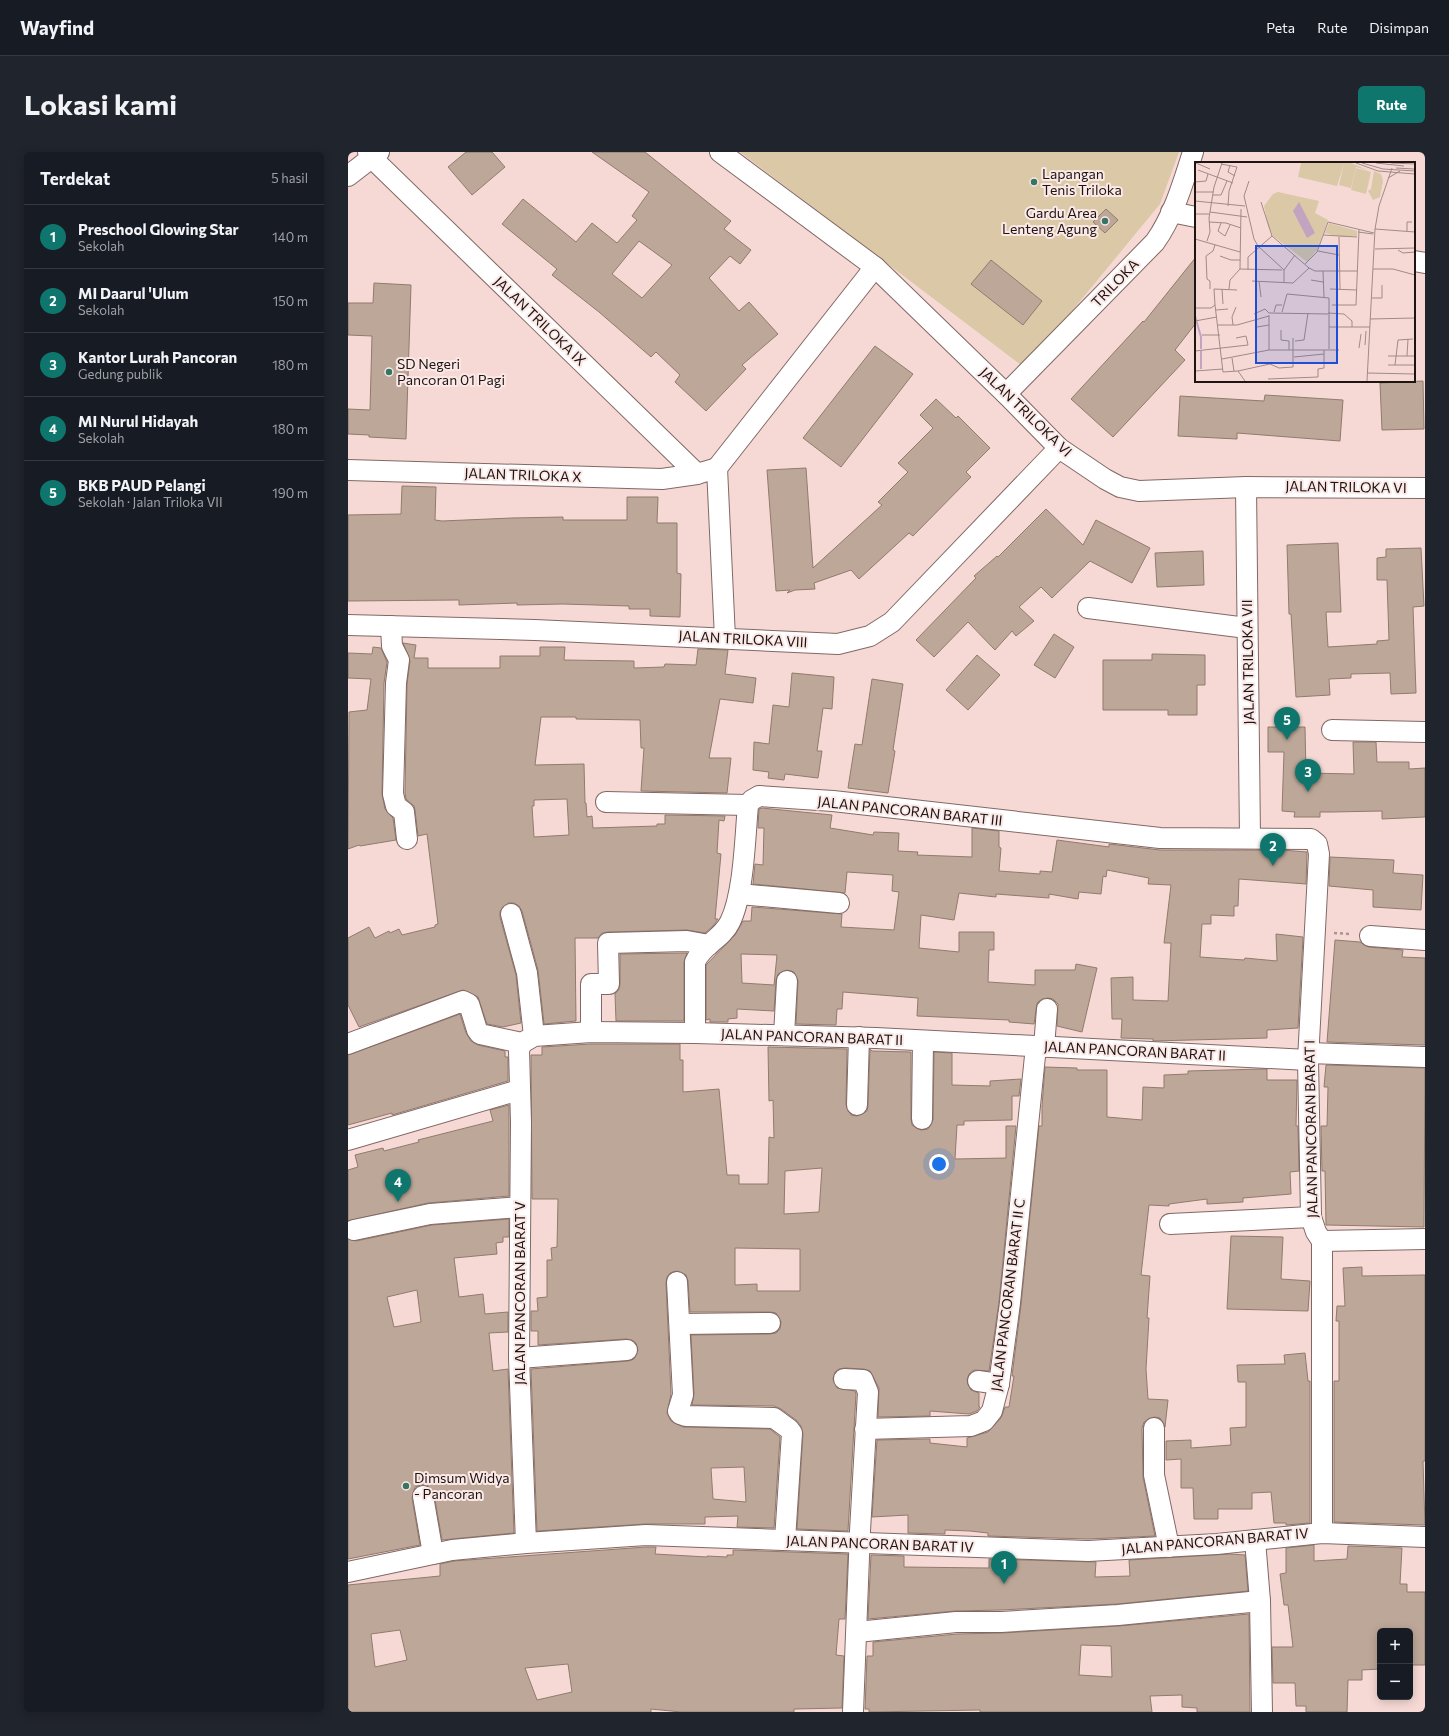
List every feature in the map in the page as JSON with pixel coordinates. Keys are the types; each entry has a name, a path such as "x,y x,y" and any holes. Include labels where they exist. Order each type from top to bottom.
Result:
{"street":[{"name":"JALAN TRILOKA VI","path":"720,152 875,267 1006,394 1059,448 1105,479 1120,487 1139,491 1246,486 1425,488"},
{"name":"TRILOKA","path":"1006,394 1155,242 1164,230 1193,152"},
{"path":"348,176 373,154"},
{"name":"JALAN TRILOKA IX","path":"373,154 697,474"},
{"path":"1171,212 1195,217"},
{"path":"1415,261 1425,263"},
{"path":"697,474 717,468 875,267"},
{"name":"JALAN TRILOKA VIII","path":"348,625 535,630 838,644 870,636 892,622 1059,448"},
{"path":"717,468 726,638"},
{"name":"JALAN TRILOKA X","path":"348,470 662,479 697,474"},
{"name":"JALAN TRILOKA VII","path":"1246,486 1250,838"},
{"path":"1088,608 1247,628"},
{"path":"390,626 392,646 399,660 396,683 394,794 396,806 404,812 406,838"},
{"path":"1332,730 1425,732"},
{"name":"JALAN PANCORAN BARAT III","path":"748,805 752,800 759,796 834,801 1160,838 1311,839 1318,844"},
{"path":"606,802 748,805 739,894 730,923 722,934 699,952 694,962 695,1033"},
{"name":"JALAN PANCORAN BARAT I","path":"1318,844 1319,854 1308,1056 1311,1217 1316,1232 1322,1241 1322,1533"},
{"path":"739,894 839,903"},
{"name":"JALAN PANCORAN BARAT V","path":"511,914 527,973 528,1040 519,1050 521,1123 519,1358 526,1543"},
{"path":"1370,936 1425,940"},
{"path":"591,1032 591,984 609,984 608,943 687,941 709,945"},
{"path":"784,1035 787,981"},
{"name":"JALAN PANCORAN BARAT II","path":"348,1044 463,1000 469,1004 477,1030 480,1034 528,1040 591,1032 695,1033 859,1037 1040,1046 1308,1056 1425,1057"},
{"name":"JALAN PANCORAN BARAT II C","path":"865,1430 971,1426 984,1421 992,1411 1000,1384 1040,1046 1047,1009"},
{"path":"857,1106 859,1037"},
{"path":"922,1119 923,1041"},
{"path":"348,1140 519,1090"},
{"path":"354,1230 430,1214 520,1207"},
{"path":"1170,1224 1311,1217"},
{"path":"1322,1241 1425,1239"},
{"path":"677,1282 683,1395 678,1411 680,1414 691,1417 774,1418 789,1429 792,1433 785,1540"},
{"path":"680,1324 770,1323"},
{"path":"519,1358 627,1350"},
{"path":"844,1379 864,1381 868,1392 859,1543 853,1712"},
{"path":"978,1381 1000,1384"},
{"path":"1154,1428 1154,1475 1169,1547"},
{"path":"423,1496 433,1554"},
{"name":"JALAN PANCORAN BARAT IV","path":"348,1572 452,1550 526,1543 646,1535 1088,1551 1169,1547 1322,1533 1425,1537"},
{"path":"1255,1540 1260,1601 1262,1712"},
{"path":"857,1632 956,1622 1001,1622 1118,1615 1260,1601"}],"path":[{"path":"1314,931 1370,936"}],"shaded area":[{"path":"740,152 1179,152 1160,204 1025,368"}],"building":[{"path":"466,152 492,152 505,167 472,195 448,167"},
{"path":"592,152 645,152 731,221 724,229 751,250 740,264 730,256 709,278 739,311 749,302 778,334 742,365 746,369 706,411 675,382 680,375 656,352 651,357 599,312 552,275 557,269 502,224 523,199 576,242 592,223 617,243 637,220 632,216 649,192","holes":["639,241 672,265 642,298 612,274"]},
{"name":"Gardu Area Lenteng Agung","path":"1106,209 1118,220 1105,233 1093,222"},
{"path":"1195,258 1195,324 1175,350 1185,360 1113,437 1071,399 1143,321 1144,322"},
{"path":"991,260 1042,301 1023,325 971,284"},
{"name":"SD Negeri Pancoran 01 Pagi","path":"374,283 411,285 406,439 348,434 348,409 370,410 372,336 348,335 348,303 373,303"},
{"path":"875,346 913,374 841,467 803,438"},
{"path":"1423,381 1424,429 1382,430 1380,383"},
{"path":"1265,395 1343,400 1340,441 1237,433 1237,439 1178,436 1180,396 1264,401"},
{"path":"936,399 956,418 958,416 990,448 966,472 971,477 913,536 909,533 859,579 851,570 814,583 815,589 795,590 787,593 790,590 776,591 767,470 806,468 813,568 882,505 878,502 908,472 898,463 933,428 920,415"},
{"path":"402,486 436,487 435,520 442,521 563,517 563,520 627,520 627,497 658,497 657,523 677,523 677,573 681,574 680,617 650,616 650,609 629,609 629,606 563,604 517,605 517,603 459,605 459,600 348,601 348,515 401,514"},
{"path":"1046,509 1083,545 1096,520 1150,548 1132,583 1090,561 1052,598 1041,587 1019,607 1034,621 1016,636 1012,631 995,650 968,622 934,657 916,640 976,578 974,576 997,556 998,557"},
{"path":"1338,543 1341,612 1326,612 1328,647 1377,644 1377,641 1389,640 1387,580 1377,580 1377,558 1386,557 1386,549 1421,548 1424,606 1413,607 1416,693 1391,694 1390,673 1351,674 1351,678 1329,679 1330,695 1296,697 1291,614 1289,614 1287,545"},
{"path":"1203,551 1204,585 1157,587 1155,553"},
{"path":"1054,634 1074,647 1055,678 1034,665"},
{"path":"403,643 416,645 414,658 428,658 428,668 500,668 500,656 540,656 540,647 565,647 564,660 634,661 634,668 664,667 665,664 696,665 698,649 728,650 725,674 756,678 753,703 720,699 709,758 731,758 727,793 641,791 644,748 641,748 640,720 541,717 535,765 584,764 585,803 587,817 592,816 593,828 657,826 657,824 665,824 665,815 725,816 724,821 719,820 717,853 721,854 715,919 718,919 714,925 705,933 687,930 608,932 602,933 598,938 575,938 576,1021 544,1024 538,970 522,911 519,906 514,903 508,903 500,911 500,917 516,975 521,1023 503,1027 487,1024 478,997 463,990 359,1027 348,1005 348,938 369,927 375,938 389,931 390,933 399,929 402,935 435,927 435,925 438,924 427,834 418,836 414,806 406,799 405,793 407,684 410,661","holes":["567,799 569,835 534,837 532,806 534,806 534,800"]},
{"path":"373,647 381,648 387,662 384,683 382,794 385,809 393,818 396,840 359,845 348,849 349,712 367,710 371,679 348,678 348,653 372,654"},
{"path":"1152,654 1205,655 1205,685 1197,685 1197,715 1168,715 1168,710 1103,710 1103,660 1152,660"},
{"path":"977,655 1000,675 968,710 946,690"},
{"path":"792,673 834,677 832,709 823,708 817,751 822,751 818,778 785,774 784,780 768,778 769,772 753,770 754,742 769,744 773,705 789,707"},
{"path":"872,679 903,684 893,750 895,751 888,793 848,788 855,744 862,745"},
{"path":"1268,727 1305,727 1306,773 1354,774 1353,742 1376,742 1377,762 1409,762 1409,769 1425,768 1425,817 1382,819 1382,811 1320,812 1320,817 1294,817 1295,812 1282,811 1284,752 1268,752"},
{"path":"762,808 832,815 830,828 873,835 874,832 899,833 898,851 918,852 917,855 972,857 972,828 999,831 999,847 1001,848 999,871 1040,874 1040,871 1052,872 1057,840 1109,847 1109,844 1160,850 1282,850 1307,852 1306,884 1239,879 1238,906 1234,906 1234,916 1211,915 1211,924 1202,924 1200,957 1244,960 1245,958 1277,961 1276,934 1303,937 1298,1028 1267,1030 1267,1038 1153,1041 1153,1039 1121,1038 1122,1019 1112,1019 1111,978 1133,977 1133,1000 1168,1001 1171,943 1164,943 1171,885 1148,884 1149,878 1107,870 1106,877 1103,876 1101,894 1079,892 1078,899 1049,894 1049,898 996,894 996,897 959,893 954,920 921,915 919,948 959,952 959,932 994,932 994,950 989,950 988,982 1035,985 1035,970 1075,970 1076,964 1097,968 1082,1032 1057,1026 1058,1004 1053,999 1048,998 1042,999 1037,1003 1034,1024 1009,1022 1009,1020 917,1016 918,998 843,992 842,1009 837,1009 836,1025 796,1024 798,981 794,972 787,970 778,974 776,980 774,1011 737,1009 737,1018 728,1019 728,1022 710,1022 710,1019 706,1020 706,965 735,935 743,921 751,921 752,907 842,914 841,927 894,930 899,892 892,891 893,875 847,872 845,893 753,884 755,864 763,865 764,828 758,828 759,809","holes":["741,954 777,955 774,985 742,983"]},
{"path":"1330,857 1394,860 1393,873 1423,875 1421,910 1373,907 1373,890 1329,886"},
{"path":"1335,940 1360,942 1369,947 1403,950 1402,957 1425,958 1425,1045 1327,1042"},
{"path":"687,953 684,962 684,1021 616,1021 615,994 619,989 620,984 620,954"},
{"path":"460,1014 466,1033 471,1041 478,1045 505,1051 505,1057 508,1057 508,1081 392,1115 392,1113 348,1125 348,1055"},
{"path":"591,1044 680,1044 680,1060 683,1060 683,1092 719,1089 727,1175 739,1175 739,1184 768,1184 769,1137 774,1138 773,1100 769,1101 768,1047 847,1049 846,1105 851,1115 857,1116 867,1111 868,1106 870,1049 872,1051 911,1052 911,1119 912,1125 921,1130 928,1129 933,1120 934,1052 952,1053 952,1085 990,1086 990,1081 1021,1079 1019,1096 1012,1096 1012,1120 964,1121 964,1125 957,1125 955,1159 1006,1158 1006,1126 1016,1126 999,1302 989,1371 974,1370 969,1374 967,1380 971,1390 979,1393 980,1407 977,1411 969,1414 930,1411 930,1416 878,1417 879,1388 870,1371 864,1369 845,1368 839,1369 835,1372 833,1379 837,1388 855,1391 856,1394 848,1531 797,1529 803,1434 801,1426 796,1420 781,1409 774,1406 692,1405 694,1394 691,1335 770,1334 776,1333 780,1329 781,1322 776,1313 770,1312 690,1312 688,1281 686,1275 677,1271 670,1273 667,1277 666,1283 671,1394 667,1413 671,1421 683,1427 770,1429 780,1437 774,1528 737,1527 738,1516 705,1517 705,1524 645,1524 537,1531 531,1369 628,1361 634,1359 638,1350 636,1343 632,1340 626,1339 538,1345 538,1331 531,1331 531,1311 538,1311 537,1298 547,1297 547,1260 552,1260 551,1248 557,1247 558,1199 532,1199 531,1055 542,1055 542,1047","holes":["822,1168 819,1212 784,1214 785,1171","735,1248 800,1249 800,1291 757,1291 757,1284 735,1285","744,1467 746,1502 713,1499 711,1468"]},
{"path":"1326,1065 1425,1068 1424,1227 1326,1225 1325,1171 1322,1171 1321,1126 1327,1126 1328,1087 1324,1087"},
{"path":"1045,1067 1077,1068 1077,1070 1107,1070 1107,1117 1142,1120 1143,1087 1164,1088 1164,1075 1188,1074 1188,1071 1267,1069 1267,1080 1297,1080 1296,1126 1298,1126 1299,1171 1290,1172 1291,1194 1243,1198 1243,1202 1207,1204 1207,1199 1169,1204 1169,1206 1149,1205 1141,1275 1150,1276 1146,1369 1148,1399 1168,1400 1165,1427 1160,1418 1154,1417 1144,1422 1142,1428 1143,1477 1155,1536 1088,1539 988,1536 988,1533 945,1530 945,1534 908,1533 908,1515 872,1517 877,1440 930,1439 930,1443 967,1447 967,1438 988,1432 1001,1418 1005,1407 1009,1407 1014,1376 1012,1376 1021,1305 1039,1126 1042,1126"},
{"path":"509,1105 509,1196 428,1203 348,1221 348,1170 358,1167 355,1155 383,1148 384,1151 419,1142 418,1140 493,1121 490,1110"},
{"path":"509,1219 509,1237 503,1237 503,1242 496,1243 497,1254 454,1258 459,1297 483,1294 485,1314 508,1312 508,1332 489,1333 493,1371 508,1369 514,1533 442,1540 434,1494 427,1485 421,1485 415,1487 412,1498 420,1545 348,1559 348,1239 356,1241 432,1225","holes":["417,1290 421,1322 394,1327 387,1297"]},
{"path":"1231,1236 1283,1237 1281,1279 1310,1281 1308,1311 1227,1309"},
{"path":"1362,1267 1362,1276 1425,1275 1425,1461 1423,1461 1425,1525 1334,1522 1334,1381 1339,1381 1339,1321 1336,1321 1337,1306 1345,1306 1343,1268"},
{"path":"1305,1353 1308,1381 1310,1381 1310,1523 1286,1525 1286,1523 1274,1523 1271,1492 1252,1493 1252,1509 1218,1509 1218,1519 1194,1519 1193,1488 1181,1488 1181,1459 1166,1460 1166,1441 1191,1440 1191,1448 1231,1445 1230,1428 1246,1427 1246,1382 1238,1382 1237,1365 1285,1364 1284,1355"},
{"path":"1314,1545 1314,1561 1347,1559 1348,1546 1402,1548 1400,1584 1407,1584 1407,1592 1425,1592 1425,1665 1413,1665 1413,1628 1377,1628 1377,1669 1362,1670 1362,1680 1348,1680 1347,1712 1306,1712 1306,1706 1296,1706 1295,1683 1273,1683 1272,1647 1293,1647 1288,1605 1284,1605 1280,1574 1286,1573 1286,1548"},
{"path":"646,1547 656,1547 655,1554 707,1557 727,1557 727,1555 733,1555 733,1550 848,1554 845,1619 839,1619 836,1655 844,1656 842,1708 794,1709 794,1712 681,1712 651,1709 651,1712 348,1712 348,1585 440,1576 440,1564 454,1561","holes":["400,1630 407,1660 375,1667 371,1634","568,1664 572,1692 537,1700 525,1668"]},
{"path":"1230,1554 1245,1555 1248,1591 1117,1604 955,1611 868,1619 871,1555 904,1556 904,1567 989,1568 989,1559 1096,1562 1095,1577 1130,1576 1129,1560"},
{"path":"1249,1614 1250,1712 1197,1712 1197,1708 1182,1707 1182,1695 1150,1696 1152,1712 980,1712 980,1710 869,1712 869,1709 865,1709 867,1656 873,1656 873,1642 957,1634 1002,1633 1119,1626","holes":["1081,1645 1111,1646 1112,1677 1079,1675"]}],"place":[{"name":"Lapangan Tenis Triloka","path":"1034,182"},
{"name":"Gardu Area Lenteng Agung","path":"1105,221"},
{"name":"SD Negeri Pancoran 01 Pagi","path":"389,372"},
{"name":"BKB PAUD Pelangi","path":"1287,740"},
{"name":"Kantor Lurah Pancoran","path":"1308,792"},
{"name":"MI Daarul 'Ulum","path":"1273,866"},
{"name":"MI Nurul Hidayah","path":"398,1202"},
{"name":"Dimsum Widya - Pancoran","path":"406,1486"},
{"name":"Preschool Glowing Star","path":"1004,1584"}]}
